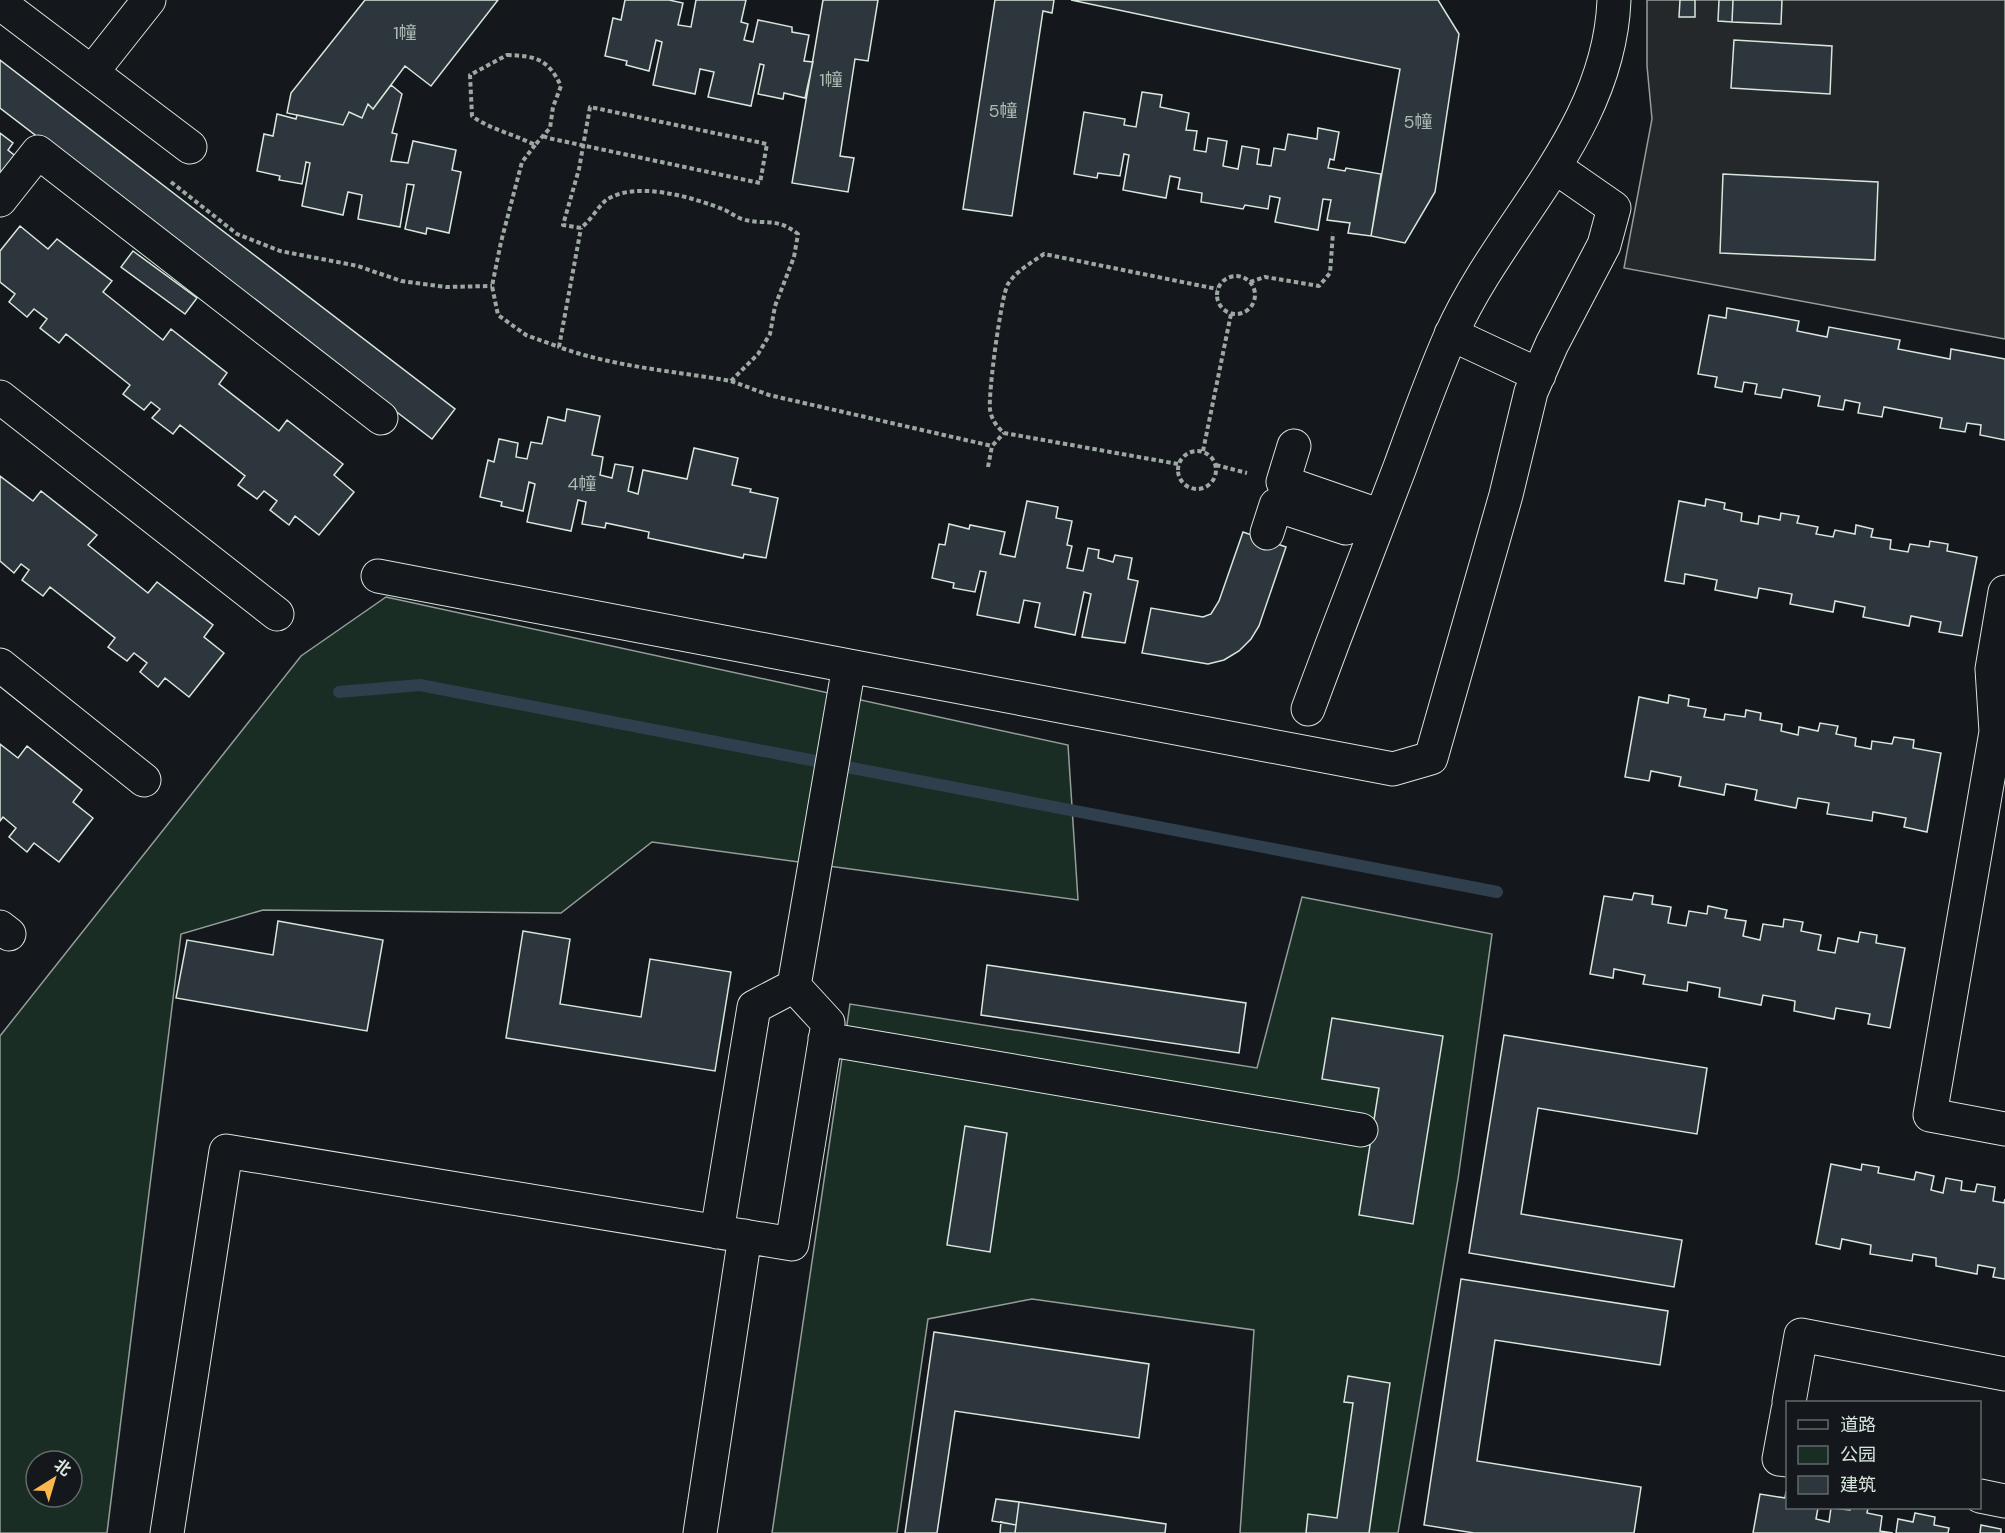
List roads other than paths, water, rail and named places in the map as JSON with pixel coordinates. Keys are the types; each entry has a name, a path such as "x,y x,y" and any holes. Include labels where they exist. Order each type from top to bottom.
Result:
{"lane":[{"path":"92,72 148,0"},
{"path":"1308,709 1451,334 1491,260 1566,152 1595,92 1613,30 1614,0"},
{"path":"0,3 189,146"},
{"path":"0,200 38,152 381,418"},
{"path":"378,576 1393,769 1431,759 1506,495 1532,392 1604,245 1614,208 1555,167"},
{"path":"1451,334 1539,375"},
{"path":"0,397 277,614"},
{"path":"1294,447 1275,507 1377,526"},
{"path":"2005,592 1992,669 1996,732 1930,1114 2005,1128"},
{"path":"0,665 144,780"},
{"path":"794,986 811,875 849,666"},
{"path":"167,1533 226,1151 792,1244 828,1023 794,986"},
{"path":"700,1533 754,1007 794,986"},
{"path":"825,1040 1361,1130"},
{"path":"1789,1401 1801,1335 2005,1374"},
{"path":"1786,1421 1779,1459 1786,1461"},
{"path":"1981,1496 2005,1501"}],"waterway":[{"path":"339,692 420,685 1497,892"}]}
